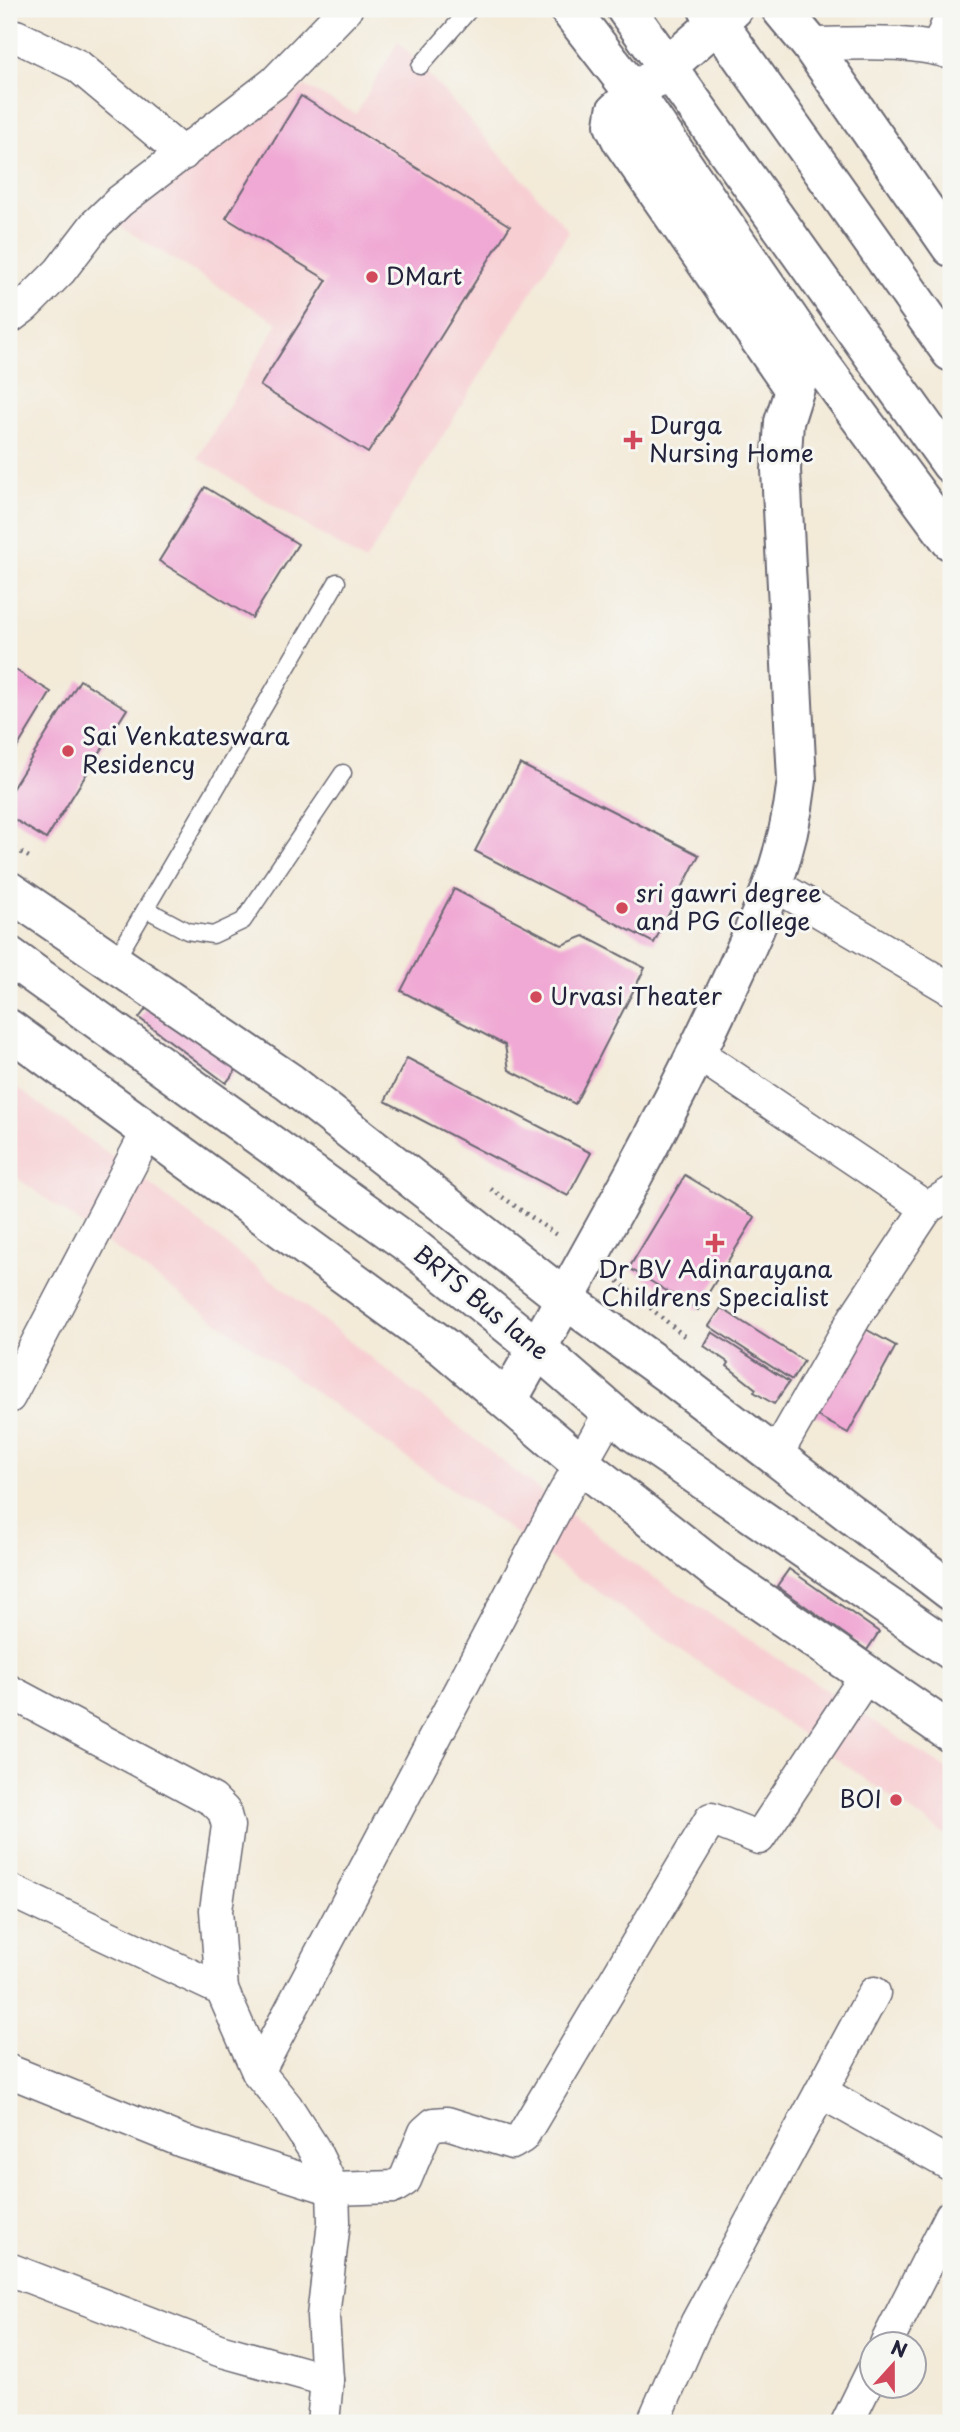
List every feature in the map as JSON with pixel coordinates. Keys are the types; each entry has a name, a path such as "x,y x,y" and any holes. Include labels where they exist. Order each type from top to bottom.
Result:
{"main road":[{"path":"569,9 635,94 808,347 951,541"},
{"path":"626,9 951,464"},
{"path":"781,9 810,44 951,247"},
{"path":"794,389 622,141 614,125 616,111 668,67 720,14 951,352"},
{"path":"508,1400 697,1054 775,885 792,827 797,780 781,470 784,422 808,347"},
{"path":"9,891 289,1082 564,1298 670,1375 951,1591"},
{"name":"BRTS Bus lane","path":"9,956 409,1244 537,1348 634,1432 951,1650"},
{"path":"9,1029 445,1348 581,1464 721,1574 951,1733"}],"street":[{"path":"9,318 60,271 96,224 120,201 274,83 346,9"},
{"path":"810,44 945,51 951,15"},
{"path":"16,36 78,66 183,155"},
{"path":"775,885 951,989"},
{"path":"697,1054 944,1200 855,1317 775,1457"},
{"path":"9,1397 148,1131"},
{"path":"258,2072 611,1411"},
{"path":"9,2071 182,2141 333,2189 394,2187 405,2179 425,2133 434,2124 447,2123 512,2143 522,2137 711,1819 759,1838 866,1676"},
{"path":"9,1691 213,1800 224,1811 228,1826 216,1910 222,1990 258,2072 286,2106 313,2148 333,2189 334,2222 323,2317 327,2380 323,2423"},
{"path":"9,1890 222,1990"},
{"path":"653,2423 697,2322 874,1993"},
{"path":"821,2092 951,2165"},
{"path":"893,2330 951,2216"},
{"path":"9,2269 219,2350 327,2380"},
{"path":"847,2423 859,2400"}],"lane":[{"path":"420,66 470,9"},
{"path":"115,961 337,582"},
{"path":"146,909 187,931 213,935 243,922 343,773"}],"shaded area":[{"name":"DMart","path":"398,41 569,231 365,562 198,458 278,323 116,224 305,86 356,114"},
{"path":"9,1082 142,1178 632,1563 951,1772 951,1839 396,1450 9,1172"}],"building":[{"path":"301,96 510,226 368,453 260,386 327,280 226,218"},
{"path":"205,487 298,544 252,618 159,561"},
{"path":"9,666 51,692 9,761"},
{"name":"Sai Venkateswara Residency","path":"80,680 127,709 46,839 9,816 9,794"},
{"path":"520,764 699,855 654,943 475,851"},
{"path":"454,889 562,945 584,936 645,968 575,1104 509,1070 505,1045 401,991"},
{"path":"153,1000 240,1065 226,1083 139,1018"},
{"path":"407,1058 591,1153 568,1196 385,1101"},
{"path":"685,1175 755,1217 698,1310 629,1268"},
{"path":"721,1308 804,1361 792,1380 709,1326"},
{"path":"860,1326 896,1346 848,1433 812,1413"},
{"path":"712,1332 789,1382 774,1404 754,1392 756,1389 727,1366 729,1363 704,1346"},
{"path":"789,1569 879,1632 867,1650 777,1586"}],"place":[{"name":"DMart","path":"372,277"},
{"name":"Durga Nursing Home","path":"633,440"},
{"name":"Sai Venkateswara Residency","path":"68,751"},
{"name":"sri gawri degree and PG College","path":"622,908"},
{"name":"Urvasi Theater","path":"536,997"},
{"name":"Dr BV Adinarayana Childrens Specialist","path":"715,1243"},
{"name":"BOI","path":"896,1800"}]}
